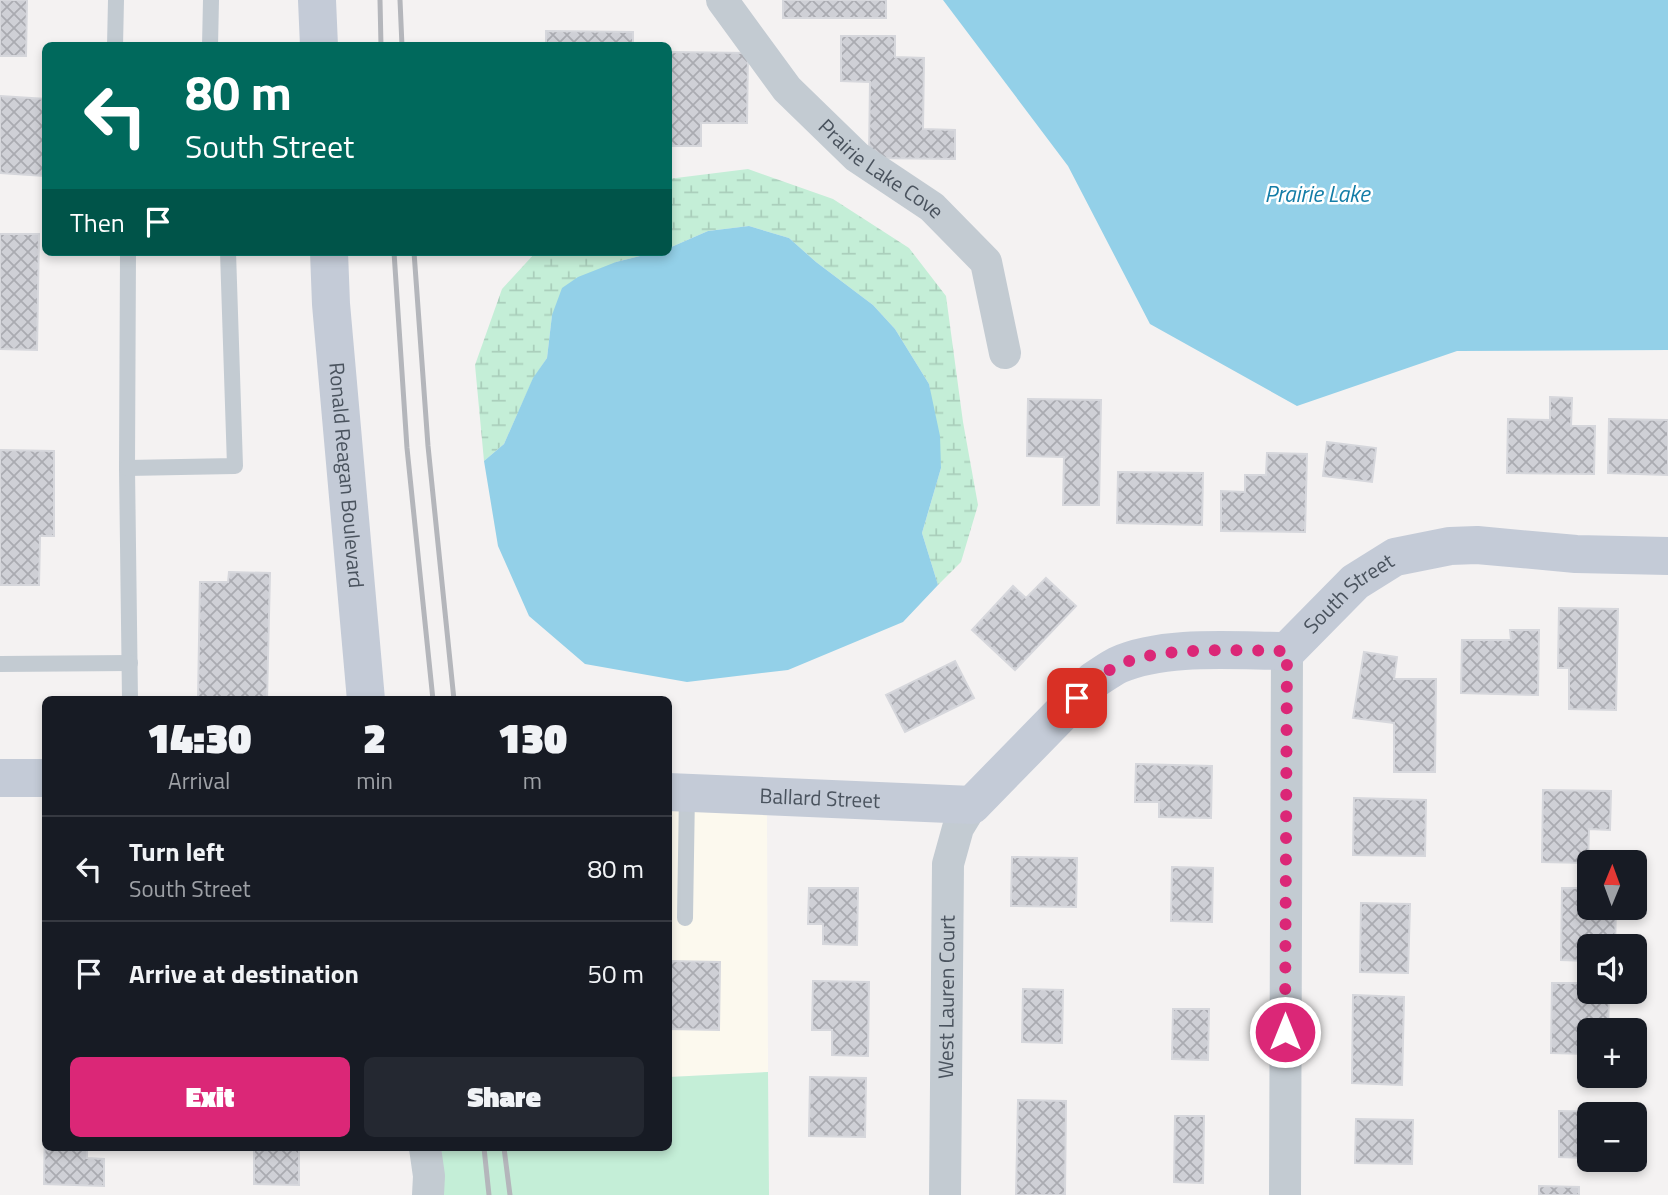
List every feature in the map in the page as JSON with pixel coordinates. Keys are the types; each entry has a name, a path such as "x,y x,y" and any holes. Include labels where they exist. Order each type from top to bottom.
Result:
{"street":[{"path":"317,0 319,42"},
{"name":"Prairie Lake Cove","path":"722,0 787,89 857,157 932,207 986,262 1005,353"},
{"name":"Ronald Reagan Boulevard","path":"329,256 332,318 366,696"},
{"name":"South Street","path":"972,805 1094,680 1118,665 1151,655 1193,651 1287,651 1355,582 1395,557 1450,546 1477,545 1576,554 1668,556"},
{"path":"1284,1195 1287,651"},
{"path":"0,778 42,778"},
{"name":"Ballard Street","path":"678,792 972,805"},
{"name":"West Lauren Court","path":"945,1195 948,864 958,828 972,805"},
{"path":"425,1151 429,1176 428,1195"}],"lane":[{"path":"115,42 116,0"},
{"path":"210,42 211,0"},
{"path":"128,256 130,696"},
{"path":"127,468 235,467 228,256"},
{"path":"0,664 130,663"},
{"path":"678,792 685,918"}],"shaded area":[{"path":"672,809 767,814 768,1072 672,1077"}],"green space":[{"path":"748,169 833,199 909,248 946,296 963,422 978,505 961,562 938,585 922,533 941,468 929,384 895,329 873,305 789,238 749,226 708,231 672,247 672,178"},
{"path":"532,256 640,256 616,262 552,315 547,358 533,379 504,444 484,461 475,365 502,289"},
{"path":"768,1072 769,1195 443,1195 441,1151 672,1151 672,1077"}],"water":[{"name":"Prairie Lake","path":"943,0 1668,0 1668,350 1457,351 1297,406 1150,324 1068,166"},
{"path":"749,226 789,238 873,305 895,329 929,384 940,436 941,468 922,533 938,585 903,622 788,670 687,682 585,664 529,616 498,546 484,461 504,444 533,378 547,358 552,315 562,288 578,277 616,262 640,256 672,256 672,247 708,231"}],"building":[{"path":"0,0 27,0 26,56 0,56"},
{"path":"783,0 886,0 886,18 783,18"},
{"path":"546,31 633,32 633,42 546,42"},
{"path":"841,36 895,36 895,57 924,58 923,129 955,130 955,159 869,158 870,82 841,81"},
{"path":"672,52 748,53 747,123 701,123 701,146 672,146"},
{"path":"0,96 42,99 42,176 0,173"},
{"path":"0,234 39,234 37,350 0,349"},
{"path":"1550,397 1572,398 1571,426 1595,426 1594,474 1507,473 1508,419 1550,420"},
{"path":"1028,399 1101,400 1099,505 1063,505 1064,457 1027,456"},
{"path":"1609,419 1668,420 1668,475 1608,473"},
{"path":"1327,442 1376,448 1372,482 1323,476"},
{"path":"0,450 54,451 54,536 40,536 39,585 0,585"},
{"path":"1267,453 1307,454 1305,532 1221,531 1221,491 1245,492 1245,475 1266,475"},
{"path":"1118,472 1203,473 1202,525 1117,523"},
{"path":"229,572 270,573 267,696 198,696 200,582 228,582"},
{"path":"1046,578 1076,606 1015,670 972,630 1013,586 1026,598"},
{"path":"1559,608 1618,609 1616,710 1569,709 1569,668 1558,668"},
{"path":"1510,630 1539,630 1538,695 1461,693 1462,640 1511,640"},
{"path":"1364,652 1397,657 1394,679 1436,679 1435,772 1394,772 1394,723 1353,718"},
{"path":"955,661 974,698 905,732 886,695"},
{"path":"1136,764 1212,766 1211,818 1159,817 1159,802 1135,802"},
{"path":"1543,790 1611,791 1610,830 1589,829 1588,850 1577,850 1577,863 1542,862"},
{"path":"1354,798 1426,800 1425,856 1353,855"},
{"path":"1012,857 1077,858 1076,907 1011,906"},
{"path":"1172,867 1213,868 1212,922 1171,921"},
{"path":"809,888 858,888 857,945 823,944 823,924 808,924"},
{"path":"1562,888 1577,888 1577,920 1616,920 1615,934 1577,934 1577,961 1561,960"},
{"path":"1361,903 1410,904 1408,973 1360,972"},
{"path":"672,961 720,962 719,1030 672,1029"},
{"path":"813,981 869,982 868,1056 832,1055 832,1030 812,1030"},
{"path":"1552,983 1577,983 1577,1004 1609,1004 1608,1018 1577,1018 1577,1054 1551,1053"},
{"path":"1023,989 1063,990 1062,1043 1022,1042"},
{"path":"1353,995 1404,997 1402,1085 1352,1083"},
{"path":"1173,1009 1209,1009 1208,1060 1172,1059"},
{"path":"810,1077 866,1078 865,1137 809,1136"},
{"path":"1018,1100 1066,1101 1065,1195 1016,1195"},
{"path":"1559,1111 1577,1111 1577,1158 1559,1157"},
{"path":"1175,1116 1204,1116 1203,1183 1174,1182"},
{"path":"1356,1119 1413,1120 1412,1164 1355,1163"},
{"path":"44,1151 87,1151 87,1158 104,1159 104,1186 44,1184"},
{"path":"254,1151 299,1151 299,1185 254,1184"},
{"path":"1539,1186 1579,1187 1579,1195 1539,1195"}],"railway":[{"path":"380,0 381,42"},
{"path":"400,0 402,42"},
{"path":"394,256 407,448 433,696"},
{"path":"414,256 428,446 454,696"},
{"path":"484,1151 489,1195"},
{"path":"504,1151 510,1195"}],"route":[{"path":"1077,698 1094,680 1118,665 1151,655 1193,651 1287,651 1285,1032"}]}
